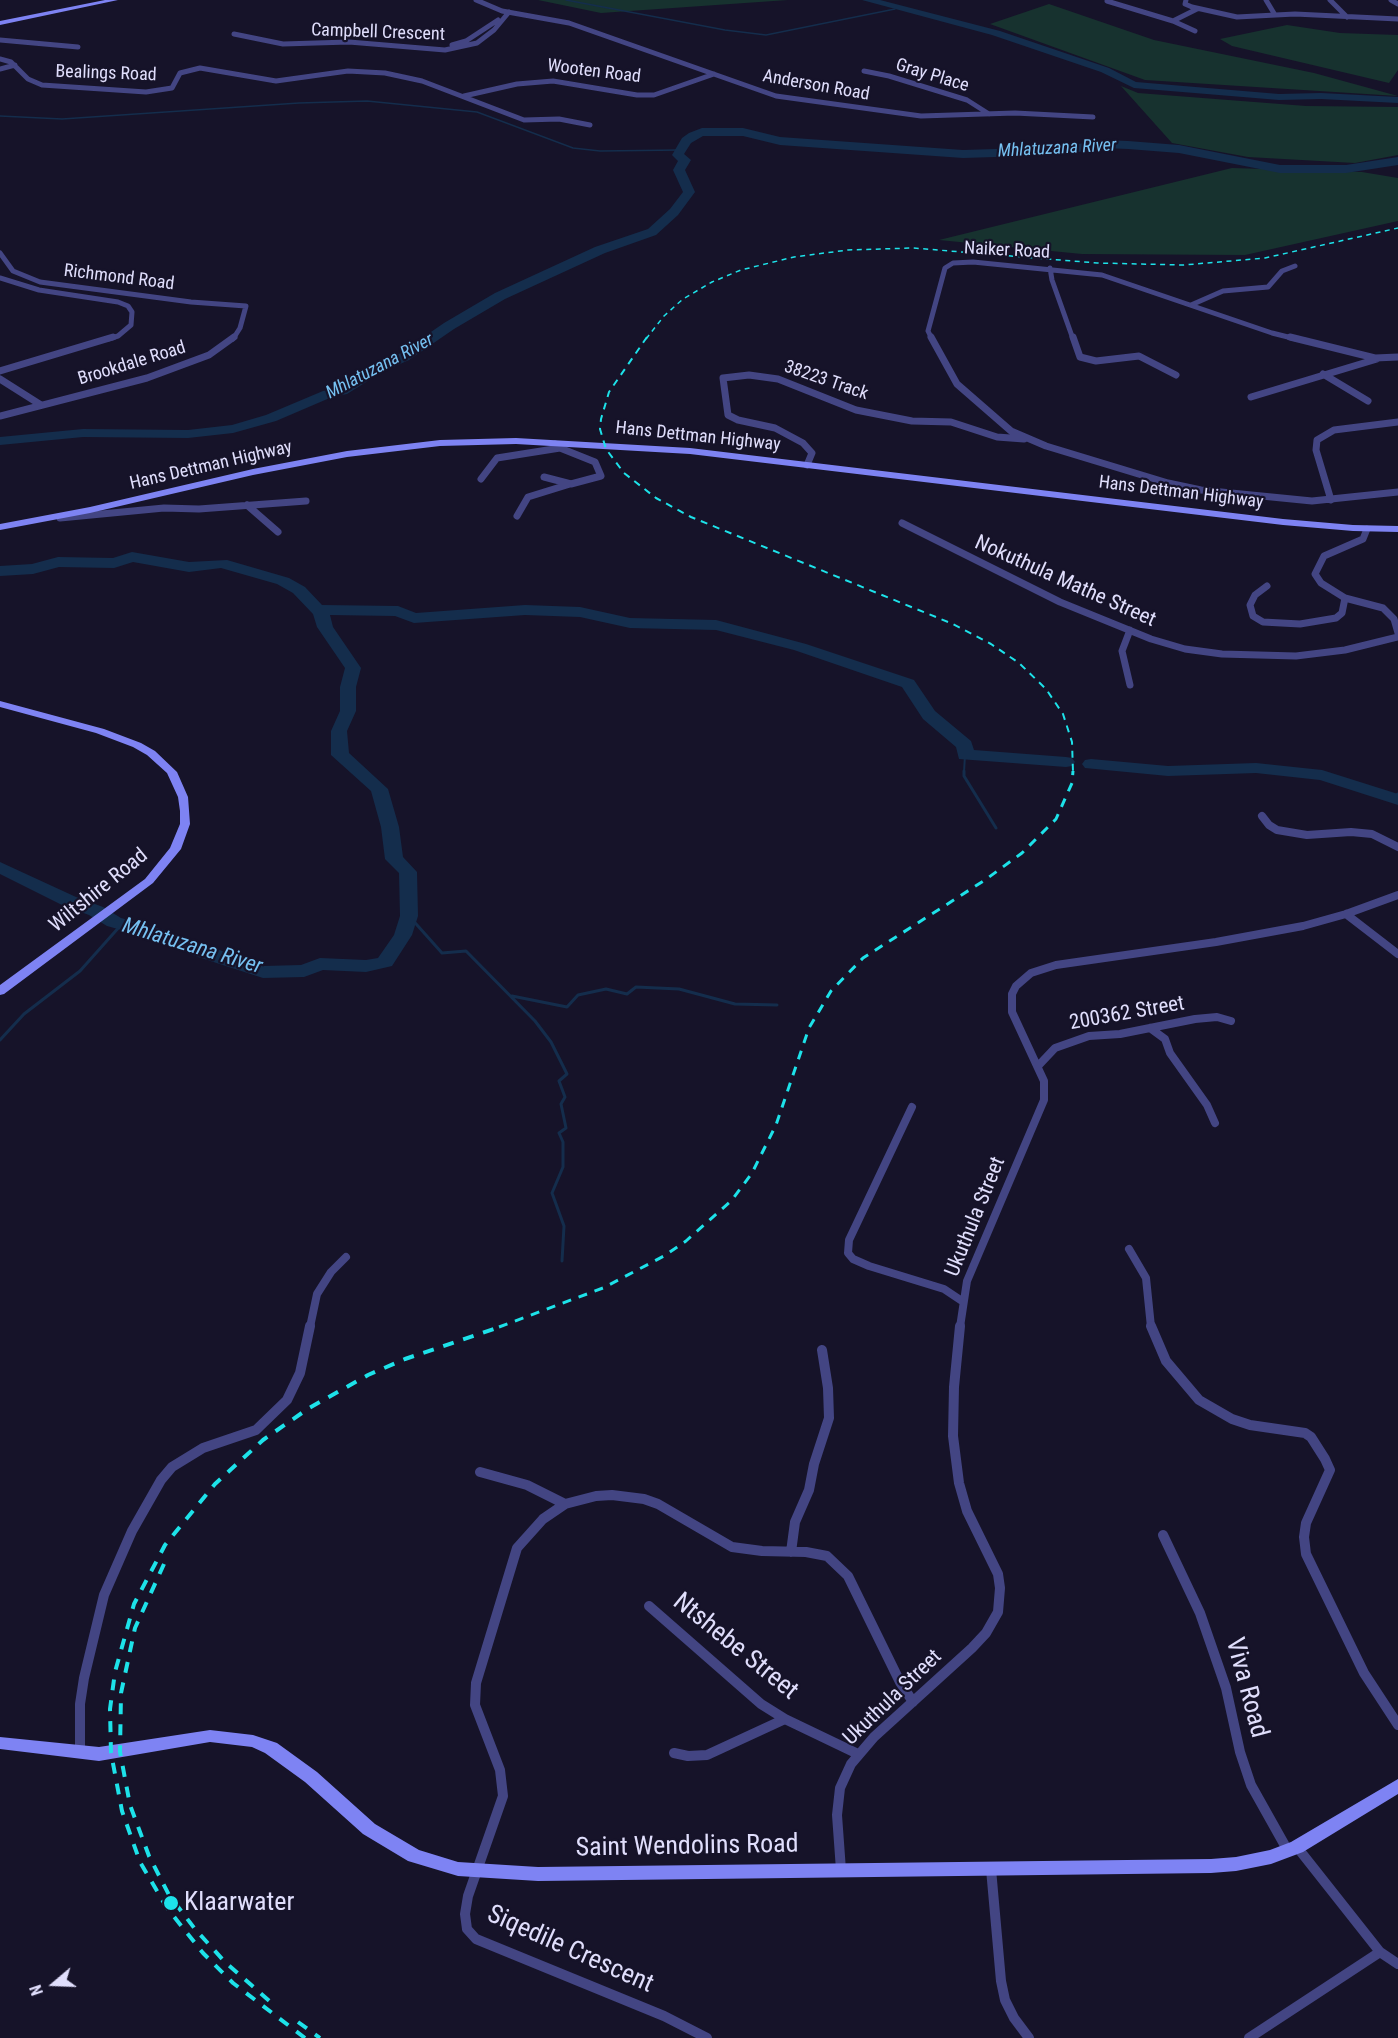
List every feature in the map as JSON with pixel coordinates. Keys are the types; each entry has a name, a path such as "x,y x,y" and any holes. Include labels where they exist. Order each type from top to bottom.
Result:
{"street":[{"path":"0,22 115,0"},
{"name":"Anderson Road","path":"476,0 508,14 562,21 767,93 797,99 921,116 989,114 1094,117"},
{"path":"1186,0 1185,4 1197,9 1237,17 1275,15 1398,19"},
{"path":"1266,0 1275,15"},
{"path":"1330,0 1347,17"},
{"path":"1391,0 1398,4"},
{"path":"1107,1 1173,21 1195,31"},
{"path":"1173,21 1197,9"},
{"name":"Campbell Crescent","path":"234,34 290,44 349,42 436,50 454,49 477,43 508,14"},
{"path":"0,40 78,47"},
{"name":"Bealings Road","path":"0,58 15,65 33,82 64,88 98,87 146,92 172,88 184,71 207,68 276,81 348,71 385,73 413,78 524,120 565,119 590,125"},
{"path":"0,69 15,65"},
{"name":"Gray Place","path":"864,71 961,98 989,114"},
{"name":"Wooten Road","path":"463,95 542,81 573,82 648,96 669,92 714,74"},
{"name":"Richmond Road","path":"0,253 13,271 40,282 191,302 246,306"},
{"name":"Naiker Road","path":"1398,357 1379,358 1261,330 1111,277 1050,268 974,262 948,265 945,268 929,326 930,337 957,384 1005,426 1027,439 1186,488 1301,500 1331,500 1398,492"},
{"path":"1191,305 1215,293 1268,287 1282,271 1295,266"},
{"path":"1050,268 1052,280 1080,357 1096,361 1139,356 1176,375"},
{"path":"0,278 39,290 118,302 128,306 132,312 131,326 124,333 0,371"},
{"name":"Brookdale Road","path":"0,416 147,378 209,355 234,338 240,328 246,306"},
{"path":"1251,397 1379,358"},
{"path":"1323,374 1368,401"},
{"name":"38223 Track","path":"807,465 812,453 803,443 775,428 738,420 728,415 723,378 749,375 778,379 856,410 912,421 951,422 997,437 1027,439"},
{"path":"0,379 41,405"},
{"path":"1331,500 1316,450 1317,440 1335,430 1398,422"},
{"name":"Hans Dettman Highway","path":"0,526 47,519 254,472 347,454 440,443 582,444 629,447 807,465 1283,522 1367,529 1398,529"},
{"path":"481,479 497,458 556,445 595,462 601,476 528,497 517,516"},
{"path":"544,477 571,484"},
{"path":"47,519 164,508 199,509 306,501"},
{"path":"247,505 278,532"},
{"name":"Nokuthula Mathe Street","path":"902,523 1049,597 1130,630 1185,649 1222,654 1314,655 1398,637"},
{"path":"1367,529 1363,538 1329,552 1316,569 1315,574 1321,583 1345,598 1383,608 1394,619 1398,633"},
{"path":"1267,586 1255,595 1250,605 1253,616 1263,622 1300,624 1331,620 1342,613 1345,598"},
{"path":"1130,630 1122,651 1130,685"},
{"name":"Wiltshire Road","path":"0,704 121,738 151,753 172,772 183,797 185,811 185,824 181,838 162,868 136,892 0,991"},
{"path":"1262,816 1269,825 1277,830 1307,835 1372,834 1398,847"},
{"name":"Ukuthula Street","path":"841,1870 837,1834 840,1788 858,1754 986,1633 998,1612 1000,1602 998,1574 967,1511 954,1459 954,1387 962,1301 976,1256 1044,1100 1044,1081 1016,1022 1011,1002 1016,986 1031,973 1073,962 1265,934 1346,914 1398,896"},
{"path":"1346,914 1398,954"},
{"name":"200362 Street","path":"1038,1066 1060,1045 1089,1036 1120,1034 1206,1018 1217,1017 1231,1021"},
{"path":"1150,1028 1165,1039 1170,1053 1207,1105 1215,1123"},
{"path":"912,1107 868,1197 847,1247 853,1259 868,1266 927,1282 944,1289 962,1301"},
{"path":"1129,1249 1146,1278 1151,1330 1159,1349 1179,1380 1199,1400 1232,1419 1251,1425 1298,1431 1311,1437 1330,1470 1319,1499 1306,1523 1304,1537 1306,1554 1364,1673 1398,1725"},
{"path":"80,1753 80,1704 84,1678 104,1595 132,1531 161,1480 172,1467 203,1448 256,1430 287,1400 300,1373 317,1294 331,1272 346,1257"},
{"path":"791,1552 795,1522 810,1490 814,1464 829,1418 828,1388 822,1350"},
{"path":"480,1472 527,1485 566,1504 587,1498 612,1495 644,1499 673,1511 732,1547 745,1550 818,1553 838,1564 848,1576 900,1682 913,1702"},
{"name":"Siqedile Crescent","path":"566,1504 543,1519 517,1548 480,1665 475,1705 500,1770 502,1796 487,1846 475,1871 468,1896 465,1919 467,1929 476,1939 664,2016 708,2038"},
{"name":"Viva Road","path":"1163,1535 1200,1614 1226,1688 1240,1752 1251,1785 1293,1849 1380,1952 1398,1964"},
{"name":"Ntshebe Street","path":"649,1606 761,1704 785,1719 858,1754"},
{"path":"674,1753 688,1756 707,1755 785,1719"},
{"name":"Saint Wendolins Road","path":"0,1743 80,1753 120,1752 210,1736 253,1741 271,1748 287,1759 311,1777 348,1813 400,1848 437,1864 475,1871 538,1874 1211,1866 1252,1862 1293,1849 1398,1786"},
{"path":"991,1869 1005,2000 1014,2018 1029,2038"},
{"path":"1249,2038 1380,1952"}],"green space":[{"path":"538,0 788,0 601,13"},
{"path":"1049,4 1154,40 1314,73 1398,96 1145,80 990,24"},
{"path":"1287,25 1340,33 1398,35 1398,70 1389,83 1232,46 1220,39"},
{"path":"1121,86 1138,93 1306,106 1398,107 1398,155 1355,163 1248,157 1172,143"},
{"path":"1232,168 1362,172 1398,178 1398,221 1245,255 1082,254 939,240"}],"waterway":[{"path":"566,0 725,30 766,35 895,9"},
{"name":"Mhlatuzana River","path":"867,0 996,33 1105,70 1134,85 1279,97 1321,96 1398,100"},
{"path":"0,116 62,119 299,103 367,101 477,112 573,148 600,151 680,150"},
{"name":"Mhlatuzana River","path":"0,441 83,433 188,434 233,429 271,418 328,394 342,391 377,369 404,357 449,326 500,296 600,250 652,232 674,212 689,192 679,170 685,160 678,155 686,141 702,132 743,132 780,141 963,154 1060,151 1103,144 1128,145 1179,149 1280,169 1346,169 1398,161"},
{"name":"Mhlatuzana River","path":"0,571 33,569 58,562 114,563 132,557 189,567 222,563 283,581 299,590 318,610"},
{"name":"Mhlatuzana River","path":"0,867 69,901 96,911 114,922 157,934 263,972 304,971 320,964 366,966 385,962 403,935 409,916 408,872 394,859 390,827 379,789 340,755 339,731 348,711 348,687 353,668 325,627 318,610"},
{"path":"318,610 398,611 414,618 525,610 580,612 630,623 716,625 800,647 908,684 929,715 965,745 965,755 1066,762"},
{"path":"964,772 965,755"},
{"path":"1091,764 1168,771 1256,768 1322,775 1398,800"},
{"path":"964,772 964,776 996,828"},
{"path":"1393,798 1398,794"},
{"path":"409,916 442,953 466,951 535,1021 551,1042 567,1074 559,1081 565,1097 561,1104 566,1128 559,1133 563,1142 563,1167 552,1193 564,1226 562,1261"},
{"path":"0,1040 24,1014 80,971 121,925"},
{"path":"512,996 567,1007 578,995 606,989 627,994 636,987 679,989 735,1004 777,1005"}],"railway":[{"path":"646,339 664,316 683,299 712,282 741,270 794,257 848,250 913,248 1097,263 1184,265 1265,258 1398,228"},
{"path":"647,337 609,392 601,419 600,429 606,449 624,473 656,498 691,517 953,624 991,644 1019,663 1046,689 1063,714 1072,742 1073,771"},
{"path":"499,1327 603,1288 664,1256 686,1241 732,1200 752,1173 776,1125 809,1028 831,991 863,958 985,880 1022,853 1056,819 1072,783 1073,771"},
{"path":"305,2038 233,1983 203,1953 167,1908 140,1862 122,1811 111,1753 110,1709 115,1672 134,1604 165,1545 215,1484 263,1440 309,1408 368,1375 405,1359 503,1326"},
{"path":"164,1564 135,1628 121,1693 120,1752 130,1805 149,1856 169,1895 195,1929 225,1962 274,2005"},
{"path":"298,2022 320,2038"}],"place":[{"name":"Klaarwater","path":"171,1903"}]}
